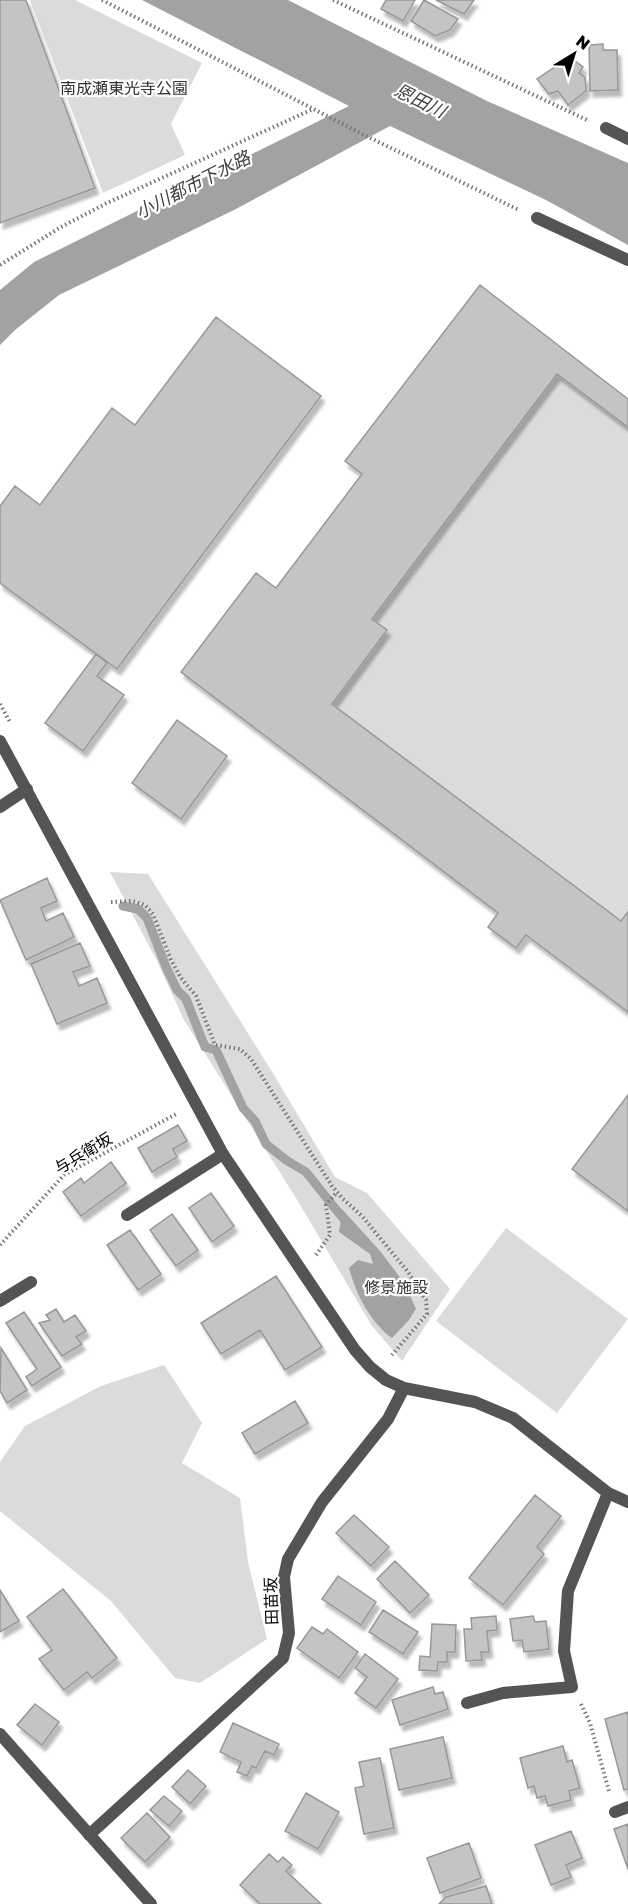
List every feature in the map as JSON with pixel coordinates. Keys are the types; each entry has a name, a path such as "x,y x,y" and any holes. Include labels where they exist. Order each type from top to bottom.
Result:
{"street":[{"path":"606,128 628,139"},
{"path":"537,218 628,260"},
{"path":"0,741 223,1154 355,1350 386,1380 404,1388 475,1402 513,1418 608,1493 628,1502"},
{"path":"0,807 27,789"},
{"path":"127,1215 223,1154"},
{"path":"0,1301 31,1282"},
{"name":"田苗坂","path":"89,1834 283,1658 289,1634 284,1577 288,1559 322,1502 388,1419 404,1388"},
{"path":"467,1702 503,1693 572,1687 564,1651 568,1591 608,1493"},
{"path":"0,1734 151,1904"},
{"path":"615,1812 628,1807"}],"path":[{"path":"102,0 364,135 537,218"},
{"path":"333,0 606,128"},
{"path":"0,265 32,244 107,203 313,109"},
{"path":"0,704 11,724"},
{"path":"105,892 116,913"},
{"path":"110,903 132,901 145,904 153,914 180,978 196,996 215,1045 240,1049 251,1059 337,1192 362,1215 387,1245 426,1300 428,1314 391,1358 383,1348"},
{"name":"与兵衛坂","path":"0,1245 64,1175 196,1103"},
{"path":"316,1256 330,1235 326,1205 337,1192"},
{"path":"310,1246 320,1262"},
{"path":"590,1723 615,1812"}],"green space":[{"name":"南成瀬東光寺公園","path":"30,0 75,0 202,63 171,124 185,155 103,193"},
{"path":"557,374 628,427 628,912 621,921 332,704 387,631 372,619"},
{"name":"修景施設","path":"110,872 148,874 335,1177 367,1193 450,1289 402,1361 372,1326 296,1198 184,1020 157,961"},
{"path":"506,1228 628,1319 557,1413 436,1321"},
{"path":"164,1365 202,1423 182,1463 240,1498 248,1562 267,1639 200,1683 175,1678 111,1601 0,1511 0,1462 25,1426 101,1386"}],"water":[{"path":"142,0 288,0 487,101 628,163 628,245 546,200 390,126 234,210 59,295 0,345 0,290 34,262 349,106"},
{"path":"335,1209 342,1209 380,1251 405,1284 416,1309 392,1338 377,1324 365,1307 349,1268 358,1260 373,1264 370,1254 339,1232 341,1218"}],"building":[{"path":"0,0 26,0 95,188 0,223"},
{"path":"386,0 415,0 403,21 381,9"},
{"path":"424,0 458,19 450,30 435,36 411,21"},
{"path":"436,0 474,0 464,14"},
{"path":"603,44 603,50 617,50 618,90 590,91 589,45"},
{"path":"570,57 583,67 579,73 585,77 586,91 568,105 558,91 549,94 537,79"},
{"path":"480,285 628,399 628,427 557,374 372,619 387,630 332,704 621,921 628,912 628,1012 526,935 516,948 488,927 498,913 181,672 256,573 276,588 362,474 345,461"},
{"path":"216,317 321,396 117,669 0,583 0,506 15,486 40,505 112,408 135,425"},
{"path":"96,654 107,663 97,676 124,695 83,751 45,723"},
{"path":"177,720 227,756 181,819 132,783"},
{"path":"47,878 57,901 41,908 46,921 63,913 74,937 26,960 0,900"},
{"path":"80,943 90,966 73,972 79,986 97,978 107,1003 57,1024 31,964"},
{"path":"628,1095 628,1211 572,1169"},
{"path":"178,1125 187,1141 173,1149 177,1157 152,1172 138,1148"},
{"path":"111,1162 126,1183 81,1216 63,1192 81,1178 84,1183"},
{"path":"211,1193 234,1226 212,1242 189,1208"},
{"path":"172,1214 198,1250 176,1266 150,1230"},
{"path":"130,1230 161,1274 138,1290 107,1245"},
{"path":"276,1276 322,1347 285,1370 260,1330 221,1354 201,1323"},
{"path":"56,1309 64,1322 75,1315 86,1331 76,1337 82,1344 62,1356 39,1323 50,1320 46,1315"},
{"path":"24,1312 61,1367 32,1386 26,1377 37,1369 6,1323"},
{"path":"1,1348 27,1390 7,1403 0,1391"},
{"path":"295,1401 308,1423 255,1454 242,1433"},
{"path":"535,1495 561,1516 537,1547 544,1554 503,1605 469,1578"},
{"path":"354,1515 389,1547 371,1566 336,1533"},
{"path":"395,1561 429,1595 410,1613 377,1579"},
{"path":"338,1576 376,1602 361,1625 322,1599"},
{"path":"63,1589 117,1658 92,1678 87,1672 64,1690 39,1659 52,1650 27,1617"},
{"path":"0,1590 19,1621 0,1632"},
{"path":"383,1610 418,1632 403,1654 369,1632"},
{"path":"496,1616 497,1630 487,1631 489,1652 481,1652 482,1660 466,1661 464,1629 472,1629 471,1618"},
{"path":"533,1616 535,1622 546,1621 549,1649 524,1652 522,1640 513,1641 510,1619"},
{"path":"432,1624 456,1625 455,1652 447,1652 447,1662 438,1662 437,1671 419,1670 420,1656 430,1657"},
{"path":"312,1627 323,1634 327,1629 358,1652 339,1678 297,1648"},
{"path":"365,1654 398,1679 376,1708 355,1693 367,1677 355,1668"},
{"path":"433,1687 435,1694 443,1692 448,1709 400,1725 392,1700"},
{"path":"35,1704 59,1722 42,1745 17,1725"},
{"path":"628,1712 628,1789 624,1790 605,1719"},
{"path":"233,1723 279,1744 274,1755 265,1751 256,1768 252,1766 247,1776 237,1772 241,1762 220,1752"},
{"path":"443,1737 452,1778 399,1790 390,1749"},
{"path":"563,1746 567,1762 572,1760 580,1788 569,1791 571,1800 548,1806 545,1796 537,1798 534,1786 528,1788 520,1758"},
{"path":"380,1758 394,1828 364,1834 355,1788 364,1786 359,1762"},
{"path":"188,1770 206,1786 190,1804 172,1787"},
{"path":"306,1793 339,1812 318,1849 285,1831"},
{"path":"164,1796 182,1811 169,1826 150,1810"},
{"path":"147,1813 170,1837 145,1862 121,1838"},
{"path":"628,1824 628,1869 614,1829"},
{"path":"571,1831 582,1858 566,1865 571,1877 551,1885 535,1845"},
{"path":"469,1843 481,1878 440,1893 427,1858"},
{"path":"269,1854 278,1862 283,1857 292,1865 286,1871 321,1904 260,1904 240,1885"},
{"path":"486,1886 492,1904 439,1904 446,1897"}],"waterway":[{"path":"123,906 138,909 147,918 166,967 177,990 186,999 205,1047 216,1050 243,1108 255,1121 266,1144 306,1172 342,1217"}],"water label":[{"name":"恩田川","path":"420,101"},
{"name":"小川都市下水路","path":"193,185"}]}
